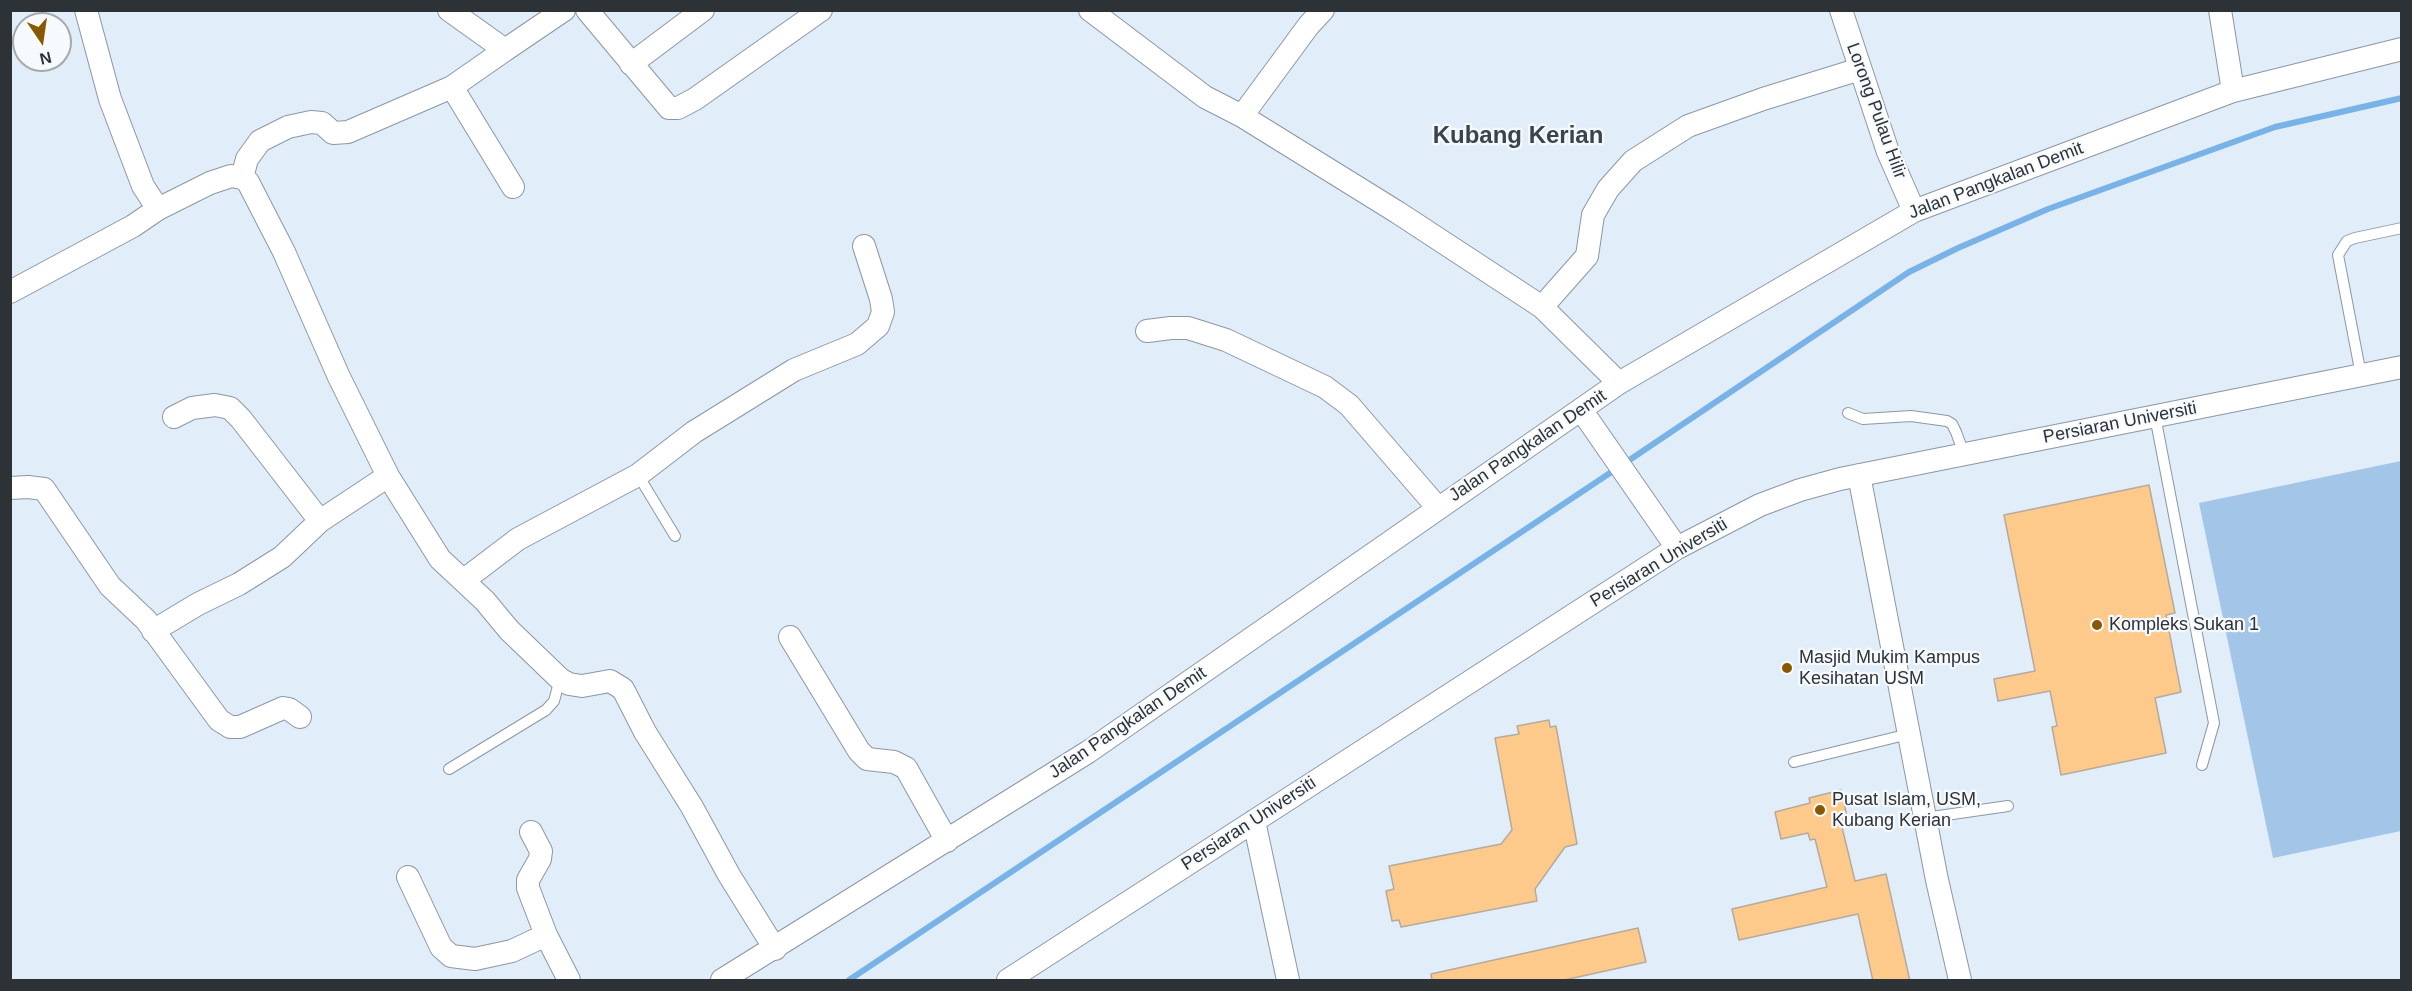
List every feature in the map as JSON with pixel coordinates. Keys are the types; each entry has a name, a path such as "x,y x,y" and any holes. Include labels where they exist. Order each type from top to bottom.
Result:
{"street":[{"path":"86,10 110,99 143,186 158,208"},
{"path":"449,10 506,50"},
{"path":"242,178 247,159 260,141 288,127 311,122 322,123 333,133 348,132 452,87 564,10"},
{"path":"587,10 669,108 678,108 695,99 821,10"},
{"path":"631,64 704,10"},
{"path":"1090,10 1205,97 1242,116 1397,212 1542,307 1619,383"},
{"path":"1242,116 1309,25 1323,10"},
{"name":"Lorong Pulau Hilir","path":"1841,10 1888,152 1914,210"},
{"path":"2220,10 2233,91"},
{"name":"Jalan Pangkalan Demit","path":"722,981 1088,752 1438,508 1582,411 1619,383 1914,210 2233,91 2402,49"},
{"path":"1542,307 1587,256 1593,215 1608,189 1633,161 1688,126 1763,99 1860,69"},
{"path":"452,87 513,187"},
{"path":"10,292 133,226 158,208 210,183 231,176 242,178 252,190 284,252 339,377 388,476 440,559 464,580 509,630 560,679 569,684 582,686 610,681 623,689 645,732 775,949"},
{"path":"464,580 518,539 638,474 693,432 794,370 856,344 878,326 882,312 881,299 864,246"},
{"path":"1147,331 1188,328 1226,340 1325,387 1349,405 1438,508"},
{"name":"Persiaran Universiti","path":"1008,981 1677,548 1760,505 1800,490 1859,475 2402,367"},
{"path":"174,417 192,408 215,405 230,408 320,521"},
{"path":"1582,411 1677,548"},
{"path":"1859,475 1925,818 1960,981"},
{"path":"153,631 198,604 239,584 282,556 320,521 388,476"},
{"path":"10,488 44,489 110,585 146,620 219,720 230,727 240,727 283,708 289,709 300,717"},
{"path":"790,637 859,751 867,759 894,762 906,768 947,841"},
{"path":"1254,821 1288,981"},
{"path":"531,832 541,851 540,859 528,880 528,888 546,935 569,981"},
{"path":"408,877 441,947 451,956 475,959 512,951 546,935"}],"lane":[{"path":"2361,375 2338,255 2347,241 2402,228"},
{"path":"1848,413 1863,419 1911,416 1947,421 1952,424 1964,454"},
{"path":"2155,416 2214,723 2202,765"},
{"path":"638,474 675,536"},
{"path":"448,769 546,710 554,701 560,679"},
{"path":"1794,762 1909,734"},
{"path":"1925,818 2008,806"}],"shaded area":[{"path":"2401,461 2401,831 2273,858 2199,503"}],"building":[{"name":"Kompleks Sukan 1","path":"2149,485 2175,613 2166,615 2181,692 2155,698 2166,753 2061,775 2052,727 2057,726 2050,691 1998,701 1994,679 2035,671 2004,515"},
{"path":"1549,720 1550,727 1556,726 1577,844 1565,847 1535,889 1537,901 1401,927 1399,920 1392,921 1386,891 1394,889 1389,866 1501,844 1512,830 1495,738 1519,734 1517,726"},
{"path":"1841,790 1848,821 1841,823 1855,881 1886,874 1910,981 1873,981 1858,914 1739,940 1732,909 1827,887 1815,839 1810,840 1808,833 1781,839 1775,812 1810,803 1809,798"},
{"path":"1638,928 1646,962 1560,981 1432,981 1431,974"}],"waterway":[{"path":"1625,463 1909,272 1958,248 2048,209 2275,127 2402,98"},
{"path":"849,980 1616,469"}],"place":[{"name":"Kompleks Sukan 1","path":"2097,625"},
{"name":"Masjid Mukim Kampus Kesihatan USM","path":"1787,668"},
{"name":"Pusat Islam, USM, Kubang Kerian","path":"1820,810"}],"district":[{"name":"Kubang Kerian","path":"1518,136"}]}
